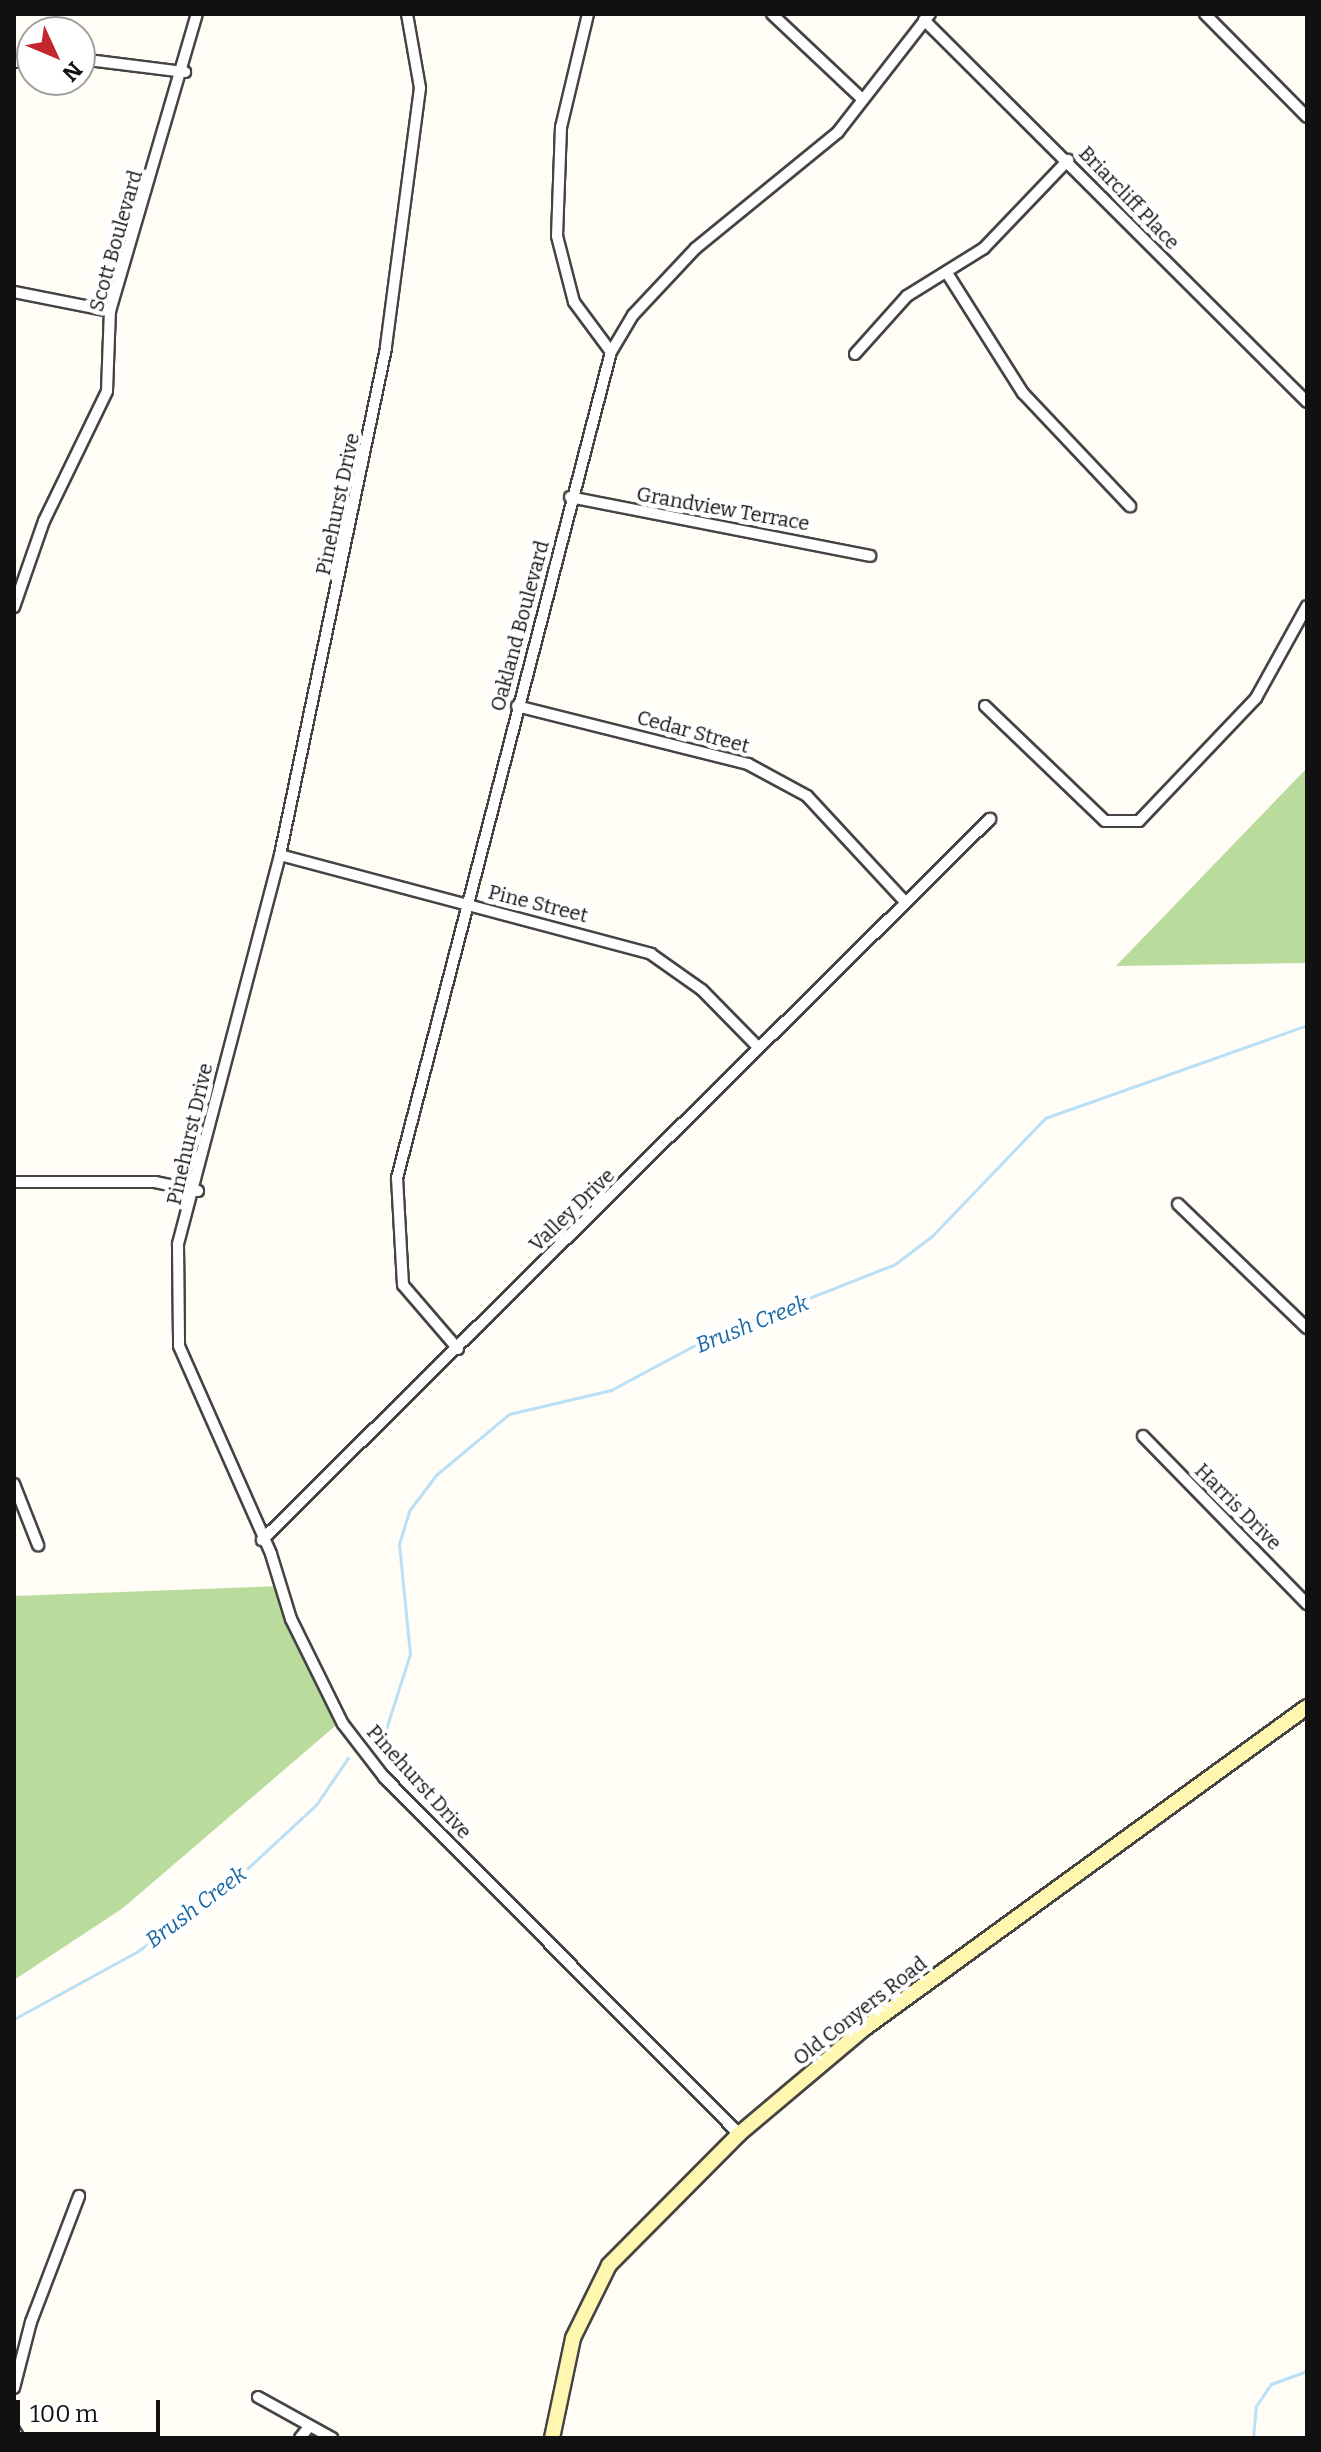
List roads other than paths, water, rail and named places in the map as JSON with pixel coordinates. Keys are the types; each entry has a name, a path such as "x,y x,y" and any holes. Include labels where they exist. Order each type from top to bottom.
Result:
{"street":[{"name":"Scott Boulevard","path":"14,607 44,521 107,391 110,311 185,72 197,14"},
{"name":"Pinehurst Drive","path":"407,14 420,88 386,348 280,855 198,1191 178,1244 179,1346 316,1673 384,1777 739,2134"},
{"path":"588,14 561,127 557,236 574,302 611,352"},
{"path":"772,14 861,98"},
{"path":"1206,14 1307,117"},
{"name":"Oakland Boulevard","path":"458,1349 403,1285 394,1213 403,1149 472,907 517,706 551,596 570,497 611,352 633,315 696,248 818,151 927,17"},
{"name":"Briarcliff Place","path":"927,17 1307,402"},
{"path":"96,61 185,72"},
{"path":"855,354 907,296 984,248 1068,160"},
{"path":"947,273 1023,393 1130,506"},
{"path":"14,292 110,311"},
{"name":"Grandview Terrace","path":"570,497 870,556"},
{"path":"985,706 1105,821 1139,821 1256,698 1307,606"},
{"name":"Cedar Street","path":"517,706 748,764 807,796 905,902"},
{"name":"Valley Drive","path":"262,1540 458,1349 756,1045 990,819"},
{"name":"Pine Street","path":"280,855 665,960 756,1045"},
{"path":"14,1182 155,1182 198,1191"},
{"path":"1178,1204 1307,1328"},
{"name":"Harris Drive","path":"1143,1436 1307,1604"},
{"path":"14,1484 38,1545"},
{"name":"Old Conyers Road","path":"552,2438 573,2338 609,2265 739,2134 865,2028 1307,1707"},
{"path":"14,2388 31,2322 79,2196"},
{"path":"258,2397 308,2428 332,2438"},
{"path":"300,2438 308,2428"},
{"path":"14,2430 19,2438"}],"waterway":[{"name":"Brush Creek","path":"370,1741 386,1729 410,1654 399,1544 409,1511 436,1475 509,1414 611,1390 710,1337 895,1264 932,1236 1045,1118 1307,1025"},
{"name":"Brush Creek","path":"14,2019 138,1951 223,1891 316,1805 348,1758"},
{"path":"1253,2438 1256,2406 1271,2384 1307,2371"}]}
